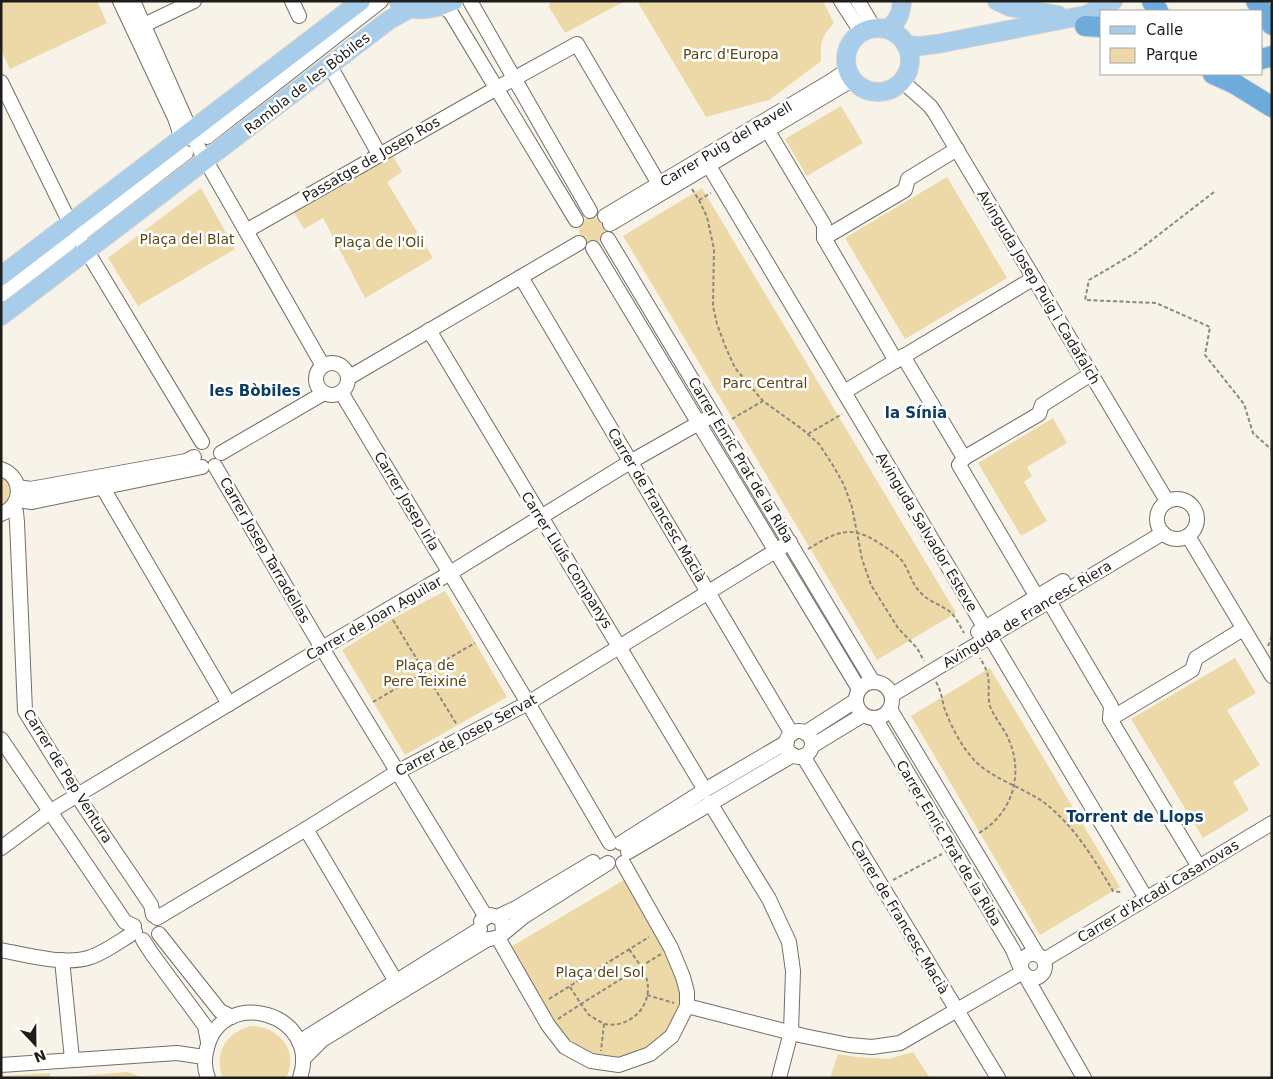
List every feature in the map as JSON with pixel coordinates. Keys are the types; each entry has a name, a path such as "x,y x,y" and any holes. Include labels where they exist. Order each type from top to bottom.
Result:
{"highway":[{"path":"1263,12 1272,25"},
{"path":"1215,75 1235,84 1272,107"},
{"path":"1242,75 1272,107"}],"main road":[{"name":"Rambla de les Bòbiles","path":"1,276 76,228 191,140 361,1"},
{"path":"874,30 902,39 910,57 908,71 902,81 895,88 886,91 877,92 860,87 850,75 845,60 852,40 874,30 895,23 900,16 902,1"},
{"path":"998,1 1010,8 1094,23"},
{"path":"403,5 435,8 448,3"},
{"name":"Rambla de les Bòbiles","path":"1,316 330,66 389,20 403,5"},
{"path":"906,45 920,46 1094,23"},
{"path":"910,65 930,55 1094,23"}],"street":[{"path":"120,1 179,130 191,140"},
{"path":"133,1 191,140 206,161 323,366"},
{"path":"144,25 194,1"},
{"path":"292,1 299,16"},
{"name":"Rambla de les Bòbiles","path":"191,140 381,1"},
{"path":"470,1 590,211"},
{"path":"841,1 874,30"},
{"path":"858,1 874,30"},
{"path":"448,3 451,13 576,220"},
{"name":"Passatge de Josep Ros","path":"246,230 577,44 659,184"},
{"path":"330,66 379,154"},
{"name":"Carrer Puig del Ravell","path":"607,220 709,166 768,131 850,75"},
{"name":"Carrer Puig del Ravell","path":"607,220 659,184 831,81 850,75"},
{"name":"Avinguda Josep Puig i Cadafalch","path":"902,81 930,106 1167,501"},
{"path":"2,87 87,251 202,442 195,448 210,458"},
{"path":"768,131 824,225 824,238 964,458"},
{"path":"824,238 905,190 908,179 957,149"},
{"name":"Avinguda Salvador Esteve","path":"709,166 1146,898"},
{"path":"590,211 597,212 607,220 610,231 608,238 602,246 593,248 584,246 577,239 574,225 583,213 590,211"},
{"name":"Carrer Enric Prat de la Riba","path":"608,238 873,682"},
{"path":"346,374 429,330 521,277 577,239"},
{"path":"346,374 577,239"},
{"path":"1,295 69,243"},
{"name":"Carrer Enric Prat de la Riba","path":"593,248 775,551 857,695"},
{"name":"Carrer de Francesc Macià","path":"521,277 795,736"},
{"path":"844,392 1034,278"},
{"name":"Carrer Lluís Companys","path":"429,330 540,517 620,646 769,899 789,942 792,971 791,1032 779,1078"},
{"path":"333,363 338,364 346,374 347,386 341,392 332,395 320,389 317,373 323,366 333,363"},
{"path":"1091,374 1042,405 1039,414 964,458 958,465 1111,706 1110,719 1199,866"},
{"path":"12,502 32,502 103,488 210,458 320,389"},
{"name":"Carrer Josep Irla","path":"341,392 661,929 683,977 687,992 687,1006"},
{"name":"Carrer de Joan Aguilar","path":"1,848 51,811 450,573 630,462 713,415"},
{"path":"12,502 30,489 186,460 210,458"},
{"name":"Carrer Josep Tarradellas","path":"210,458 397,772 492,917 502,922 492,935"},
{"path":"1,469 11,473 16,480 12,502"},
{"path":"103,488 229,704"},
{"path":"1180,498 1188,501 1195,508 1198,522 1193,532 1188,536 1173,539 1160,529 1157,517 1159,510 1167,501 1180,498"},
{"name":"Carrer de Pep Ventura","path":"12,502 17,522 25,711 151,906 155,917"},
{"name":"Avinguda de Francesc Riera","path":"890,697 928,668 1160,529"},
{"path":"1188,536 1272,676"},
{"name":"Carrer de Josep Servat","path":"155,917 306,829 397,772 528,703 790,542"},
{"path":"1110,719 1192,670 1196,658 1243,629"},
{"path":"299,1042 523,917 616,853 708,796 857,695 863,685 880,682 890,697 885,714 869,716 803,752 708,796"},
{"path":"857,695 857,709 869,716"},
{"name":"Carrer Enric Prat de la Riba","path":"890,697 1040,957"},
{"name":"Carrer Enric Prat de la Riba","path":"869,716 1012,950 1084,1078"},
{"path":"795,736 810,737 803,752"},
{"path":"795,736 788,748 803,752"},
{"path":"1,739 125,922 138,933 152,940 159,934 160,925 155,917 144,914 140,916 135,922 138,933 206,1026 208,1042"},
{"name":"Carrer de Francesc Macià","path":"803,752 998,1078"},
{"name":"Carrer d'Arcadi Casanovas","path":"1040,957 1146,898 1272,823"},
{"path":"306,829 399,986"},
{"path":"616,853 516,908 481,922 492,935 548,1026 565,1048 591,1061 619,1065 650,1054 672,1036 687,1006 849,1045 872,1047 900,1043 1023,972"},
{"path":"1,950 62,960 75,960 91,957 138,933"},
{"path":"159,934 220,1011 232,1017"},
{"path":"1030,954 1040,957 1045,969 1042,974 1036,978 1028,977 1023,972 1022,961 1024,958 1030,954"},
{"path":"62,960 72,1059"},
{"path":"303,1059 322,1040 399,986"},
{"path":"208,1078 204,1057 208,1042 222,1023 247,1012 263,1012 278,1018 290,1028 299,1042 303,1059 301,1077"},
{"path":"1,1065 177,1053 204,1057"}],"path":[{"path":"692,189 707,218 711,233 714,256 714,306 717,324 735,368 763,401 819,444 844,486 852,506 862,559 871,585 893,621 917,648 940,688 951,725 963,745 977,762 998,777 1045,804 1056,814 1089,850 1113,891 1121,892"},
{"path":"1214,192 1135,253 1089,280 1085,300 1156,303 1210,327 1205,355 1244,404 1253,433 1272,450"},
{"path":"699,200 711,193"},
{"path":"808,434 853,408"},
{"path":"392,619 457,725"},
{"path":"1267,649 1272,636"},
{"path":"374,702 476,643"},
{"path":"882,886 952,849"},
{"path":"537,1007 661,929"},
{"path":"548,1026 671,948"},
{"path":"570,987 589,1015 604,1024 618,1024 636,1016 643,1008 647,995 647,979 629,949"},
{"path":"647,995 687,1006"},
{"path":"600,1063 604,1024"}],"green space":[{"path":"1,1 97,1 107,23 10,69 1,50"},
{"path":"551,1 625,1 565,33 549,7"},
{"name":"Parc d'Europa","path":"637,1 823,1 834,23 826,32 822,41 821,61 769,100 706,117"},
{"path":"841,106 863,143 807,176 785,139"},
{"name":"Plaça de l'Oli","path":"393,156 402,172 387,182 433,258 365,298 323,218 304,229 294,213"},
{"path":"947,177 1007,278 905,339 845,238"},
{"name":"Plaça del Blat","path":"201,188 235,249 138,306 108,258"},
{"name":"Parc Central","path":"702,188 956,613 877,660 623,236"},
{"path":"592,217 601,221 605,230 601,239 592,243 583,239 579,230 583,221"},
{"path":"1053,418 1067,443 1027,467 1032,476 1024,482 1047,521 1021,536 978,463"},
{"path":"1,477 8,482 11,493 6,502 1,505"},
{"name":"Plaça de Pere Teixiné","path":"445,591 507,697 405,755 342,650 392,619"},
{"path":"1235,658 1256,693 1227,710 1260,765 1233,782 1249,810 1203,838 1131,719"},
{"path":"990,668 1120,887 1040,935 911,716"},
{"name":"Plaça del Sol","path":"624,880 668,955 681,984 683,994 680,1010 673,1025 657,1043 634,1053 617,1057 606,1057 590,1053 574,1043 560,1030 535,997 507,949"},
{"path":"251,1026 270,1030 284,1042 290,1058 290,1068 286,1078 223,1078 220,1061 224,1045 235,1033"},
{"path":"913,1052 930,1078 830,1078 838,1054 888,1059"},
{"path":"127,1072 145,1078 60,1078"},
{"path":"50,1073 50,1078 1,1078 1,1076"}],"district":[{"name":"les Bòbiles","path":"255,391"},
{"name":"la Sínia","path":"916,413"},
{"name":"Torrent de Llops","path":"1135,817"}]}
